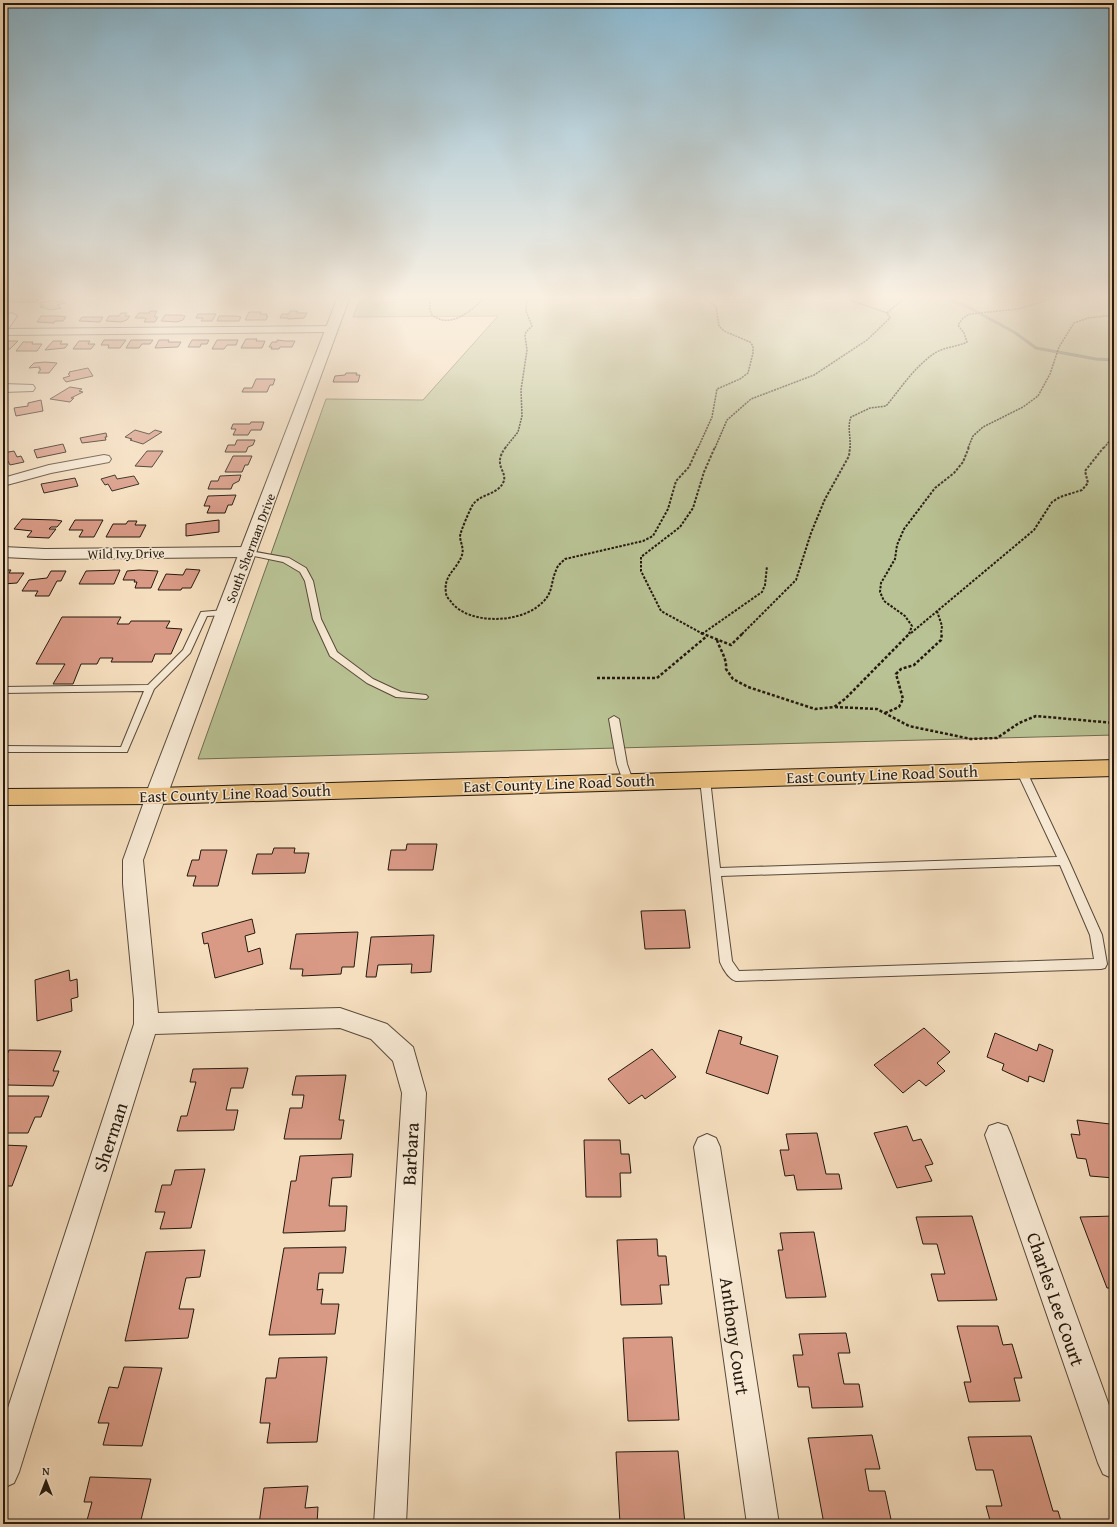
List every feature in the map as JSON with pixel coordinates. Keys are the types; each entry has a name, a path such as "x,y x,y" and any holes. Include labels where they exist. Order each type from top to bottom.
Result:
{"main road":[{"name":"East County Line Road South","path":"3,798 156,796 1114,768"}],"street":[{"name":"South Sherman Drive","path":"156,796 316,370"},
{"path":"3,388 29,388"},
{"path":"3,482 48,469 104,459"},
{"name":"Wild Ivy Drive","path":"3,552 45,554 248,552"},
{"name":"Sherman","path":"3,1472 146,1024 146,1000 134,884 133,860 156,796"},
{"name":"Barbara","path":"146,1024 340,1018 379,1031 404,1055 414,1093 390,1524"},
{"name":"Charles Lee Court","path":"998,1135 1114,1464"},
{"name":"Anthony Court","path":"707,1147 763,1524"}],"lane":[{"path":"248,552 286,560 303,570 309,581 317,619 333,654 370,682 399,695 423,697"},
{"path":"3,750 124,750 150,688 187,651 204,614 225,613"},
{"path":"3,690 150,688"},
{"path":"614,719 622,764 628,782"},
{"path":"705,779 726,962 736,976 1101,964 1096,935 1064,861 1021,770"},
{"path":"715,872 1064,861"}],"path":[{"path":"524,370 521,390 522,416 518,432 502,452 499,463 505,477 503,484 497,490 481,497 473,505 460,536 463,548 462,556 445,582 446,595 455,606 468,615 500,619 518,616 536,608 549,596 556,567 565,559 643,541 653,536 668,508 676,481 689,467 712,417 717,390 740,379 748,370"},
{"path":"821,370 814,375 751,399 727,420 704,472 693,508 680,527 641,557 640,571 661,611 702,634 731,645 796,580 811,533 825,499 849,456 851,436 848,424 851,417 870,408 886,406 917,370"},
{"path":"910,633 912,626 905,616 884,601 880,592 880,583 895,559 904,529 935,488 954,473 963,462 973,436 983,427 1023,407 1038,396 1051,370"},
{"path":"834,707 845,699 910,633 1034,530 1047,508 1056,498 1073,494 1085,488 1088,482 1085,471 1114,434"},
{"path":"702,634 762,592 765,585 767,566"},
{"path":"884,713 898,707 903,699 896,674 901,669 914,664 942,640 942,626 937,611"},
{"path":"597,678 657,678 707,636"},
{"path":"717,640 726,661 726,669 733,679 748,687 815,709 834,707 877,709 910,726 971,739 997,738 1019,723 1036,716 1114,723"}],"green space":[{"path":"450,370 1114,370 1114,735 198,759 326,399 423,400"}],"building":[{"path":"40,370 51,370 49,373 38,373"},
{"path":"89,370 93,376 66,382 63,378 70,376 68,374 70,373 69,372"},
{"path":"346,373 357,373 356,375 360,375 358,382 333,382 335,376 345,375"},
{"path":"256,379 275,379 273,385 270,385 267,392 242,392 244,388 252,388"},
{"path":"70,387 82,389 79,391 83,392 71,398 74,398 70,402 50,399"},
{"path":"41,400 43,411 16,416 14,408 28,406 28,403"},
{"path":"251,422 264,422 261,430 251,430 248,435 233,435 236,429 231,429 233,424 250,424"},
{"path":"135,430 149,434 155,430 162,432 143,444 125,437"},
{"path":"106,433 106,440 82,443 80,438"},
{"path":"237,440 255,440 253,445 248,447 246,452 225,452 228,445 235,445"},
{"path":"63,444 66,452 37,458 34,450"},
{"path":"14,451 17,457 21,456 24,462 10,465 8,461 3,462 3,453"},
{"path":"147,451 163,451 152,467 135,466"},
{"path":"233,456 252,456 248,465 245,465 242,472 225,472"},
{"path":"115,475 117,479 134,476 139,484 112,491 108,484 105,485 101,479"},
{"path":"241,475 239,481 233,484 231,489 208,489 211,481 218,481 220,476"},
{"path":"75,478 78,486 44,493 41,484"},
{"path":"236,495 232,505 228,505 225,513 207,513 210,506 204,506 208,496"},
{"path":"22,519 62,521 57,527 51,527 49,529 56,529 49,538 27,537 32,531 14,529"},
{"path":"75,520 103,520 94,537 79,537 83,530 69,530"},
{"path":"219,520 219,532 186,536 186,524"},
{"path":"128,521 137,521 135,525 146,525 140,537 106,537 113,524 126,524"},
{"path":"186,569 200,570 191,588 182,588 181,590 158,590 166,574 183,575"},
{"path":"3,570 11,570 9,573 24,573 17,583 3,584"},
{"path":"120,570 114,584 79,584 86,571"},
{"path":"51,571 66,571 61,581 57,581 49,596 35,596 38,591 22,591 29,580 47,578"},
{"path":"127,571 158,571 151,588 135,588 137,582 134,582 135,580 123,580"},
{"path":"62,617 121,617 117,624 129,624 131,621 170,621 166,628 182,629 171,654 155,654 152,662 111,662 113,658 100,658 97,664 81,664 73,684 53,684 65,664 36,664"},
{"path":"407,844 437,844 433,870 388,870 391,850 406,850"},
{"path":"274,848 295,848 294,853 309,853 305,873 252,874 257,854 272,854"},
{"path":"201,850 227,850 218,886 193,886 196,876 187,876 192,860 199,860"},
{"path":"685,910 690,948 645,949 641,911"},
{"path":"252,919 255,933 245,936 248,952 260,948 263,964 215,978 208,943 204,944 202,933"},
{"path":"358,932 354,967 342,967 341,974 302,976 303,969 290,969 296,934"},
{"path":"434,935 431,972 411,973 412,964 378,965 376,977 366,977 371,937"},
{"path":"69,970 70,981 77,979 78,997 71,999 72,1011 37,1021 35,980"},
{"path":"924,1028 950,1052 937,1063 945,1071 926,1086 919,1080 903,1093 874,1065"},
{"path":"719,1030 742,1037 740,1044 778,1056 768,1094 706,1073"},
{"path":"995,1033 1037,1051 1039,1044 1053,1050 1044,1082 1029,1076 1028,1082 1002,1070 1004,1064 987,1057"},
{"path":"652,1049 676,1077 645,1099 642,1095 629,1104 608,1079"},
{"path":"9,1050 61,1051 53,1071 59,1071 53,1086 6,1085 8,1079 3,1079 3,1064"},
{"path":"248,1068 243,1088 231,1088 226,1110 238,1110 234,1130 177,1131 181,1116 187,1116 196,1082 190,1082 193,1069"},
{"path":"346,1075 339,1120 344,1120 341,1139 284,1139 290,1108 302,1108 304,1095 292,1095 296,1076"},
{"path":"3,1096 49,1096 41,1117 35,1117 28,1133 3,1133"},
{"path":"1077,1120 1110,1124 1114,1139 1114,1178 1090,1176 1086,1159 1077,1158 1071,1134 1080,1135"},
{"path":"907,1126 913,1141 921,1139 933,1164 925,1166 932,1181 897,1188 874,1133"},
{"path":"817,1133 826,1174 839,1174 842,1189 797,1190 794,1175 785,1176 780,1150 789,1150 786,1134"},
{"path":"584,1140 620,1140 621,1154 629,1154 631,1173 620,1173 621,1197 586,1197"},
{"path":"3,1145 27,1146 12,1186 3,1186"},
{"path":"353,1154 351,1177 332,1178 329,1206 347,1206 345,1231 283,1233 291,1181 296,1181 300,1156"},
{"path":"205,1169 191,1228 160,1229 165,1212 155,1212 162,1185 171,1185 175,1170"},
{"path":"972,1216 997,1300 938,1301 931,1274 945,1274 937,1244 923,1244 916,1217"},
{"path":"1114,1216 1114,1288 1107,1288 1080,1217"},
{"path":"814,1232 826,1297 786,1298 778,1250 783,1250 780,1233"},
{"path":"657,1239 658,1256 666,1256 669,1285 660,1285 662,1304 621,1305 617,1240"},
{"path":"346,1247 343,1273 319,1273 317,1290 323,1289 321,1304 339,1304 335,1334 269,1335 284,1248"},
{"path":"205,1250 200,1277 186,1278 179,1309 194,1309 188,1338 125,1341 146,1252"},
{"path":"957,1326 998,1326 1003,1345 1012,1344 1022,1378 1014,1378 1020,1401 969,1402 964,1382 971,1382"},
{"path":"846,1333 850,1353 838,1353 844,1384 859,1384 863,1407 812,1408 809,1387 798,1387 793,1355 803,1355 799,1334"},
{"path":"672,1337 679,1420 628,1421 623,1338"},
{"path":"327,1357 317,1442 267,1443 270,1423 260,1423 266,1378 276,1378 279,1358"},
{"path":"124,1367 162,1368 142,1446 103,1445 109,1423 98,1423 109,1387 118,1388"},
{"path":"872,1435 880,1469 865,1469 869,1491 885,1491 892,1524 824,1524 808,1438"},
{"path":"1031,1436 1053,1511 1058,1511 1062,1524 991,1524 986,1506 1002,1506 993,1470 976,1470 968,1437"},
{"path":"678,1451 685,1524 620,1524 616,1452"},
{"path":"90,1477 151,1479 140,1524 86,1524 92,1502 84,1502"},
{"path":"308,1486 305,1508 318,1507 317,1524 259,1524 264,1488"}]}
